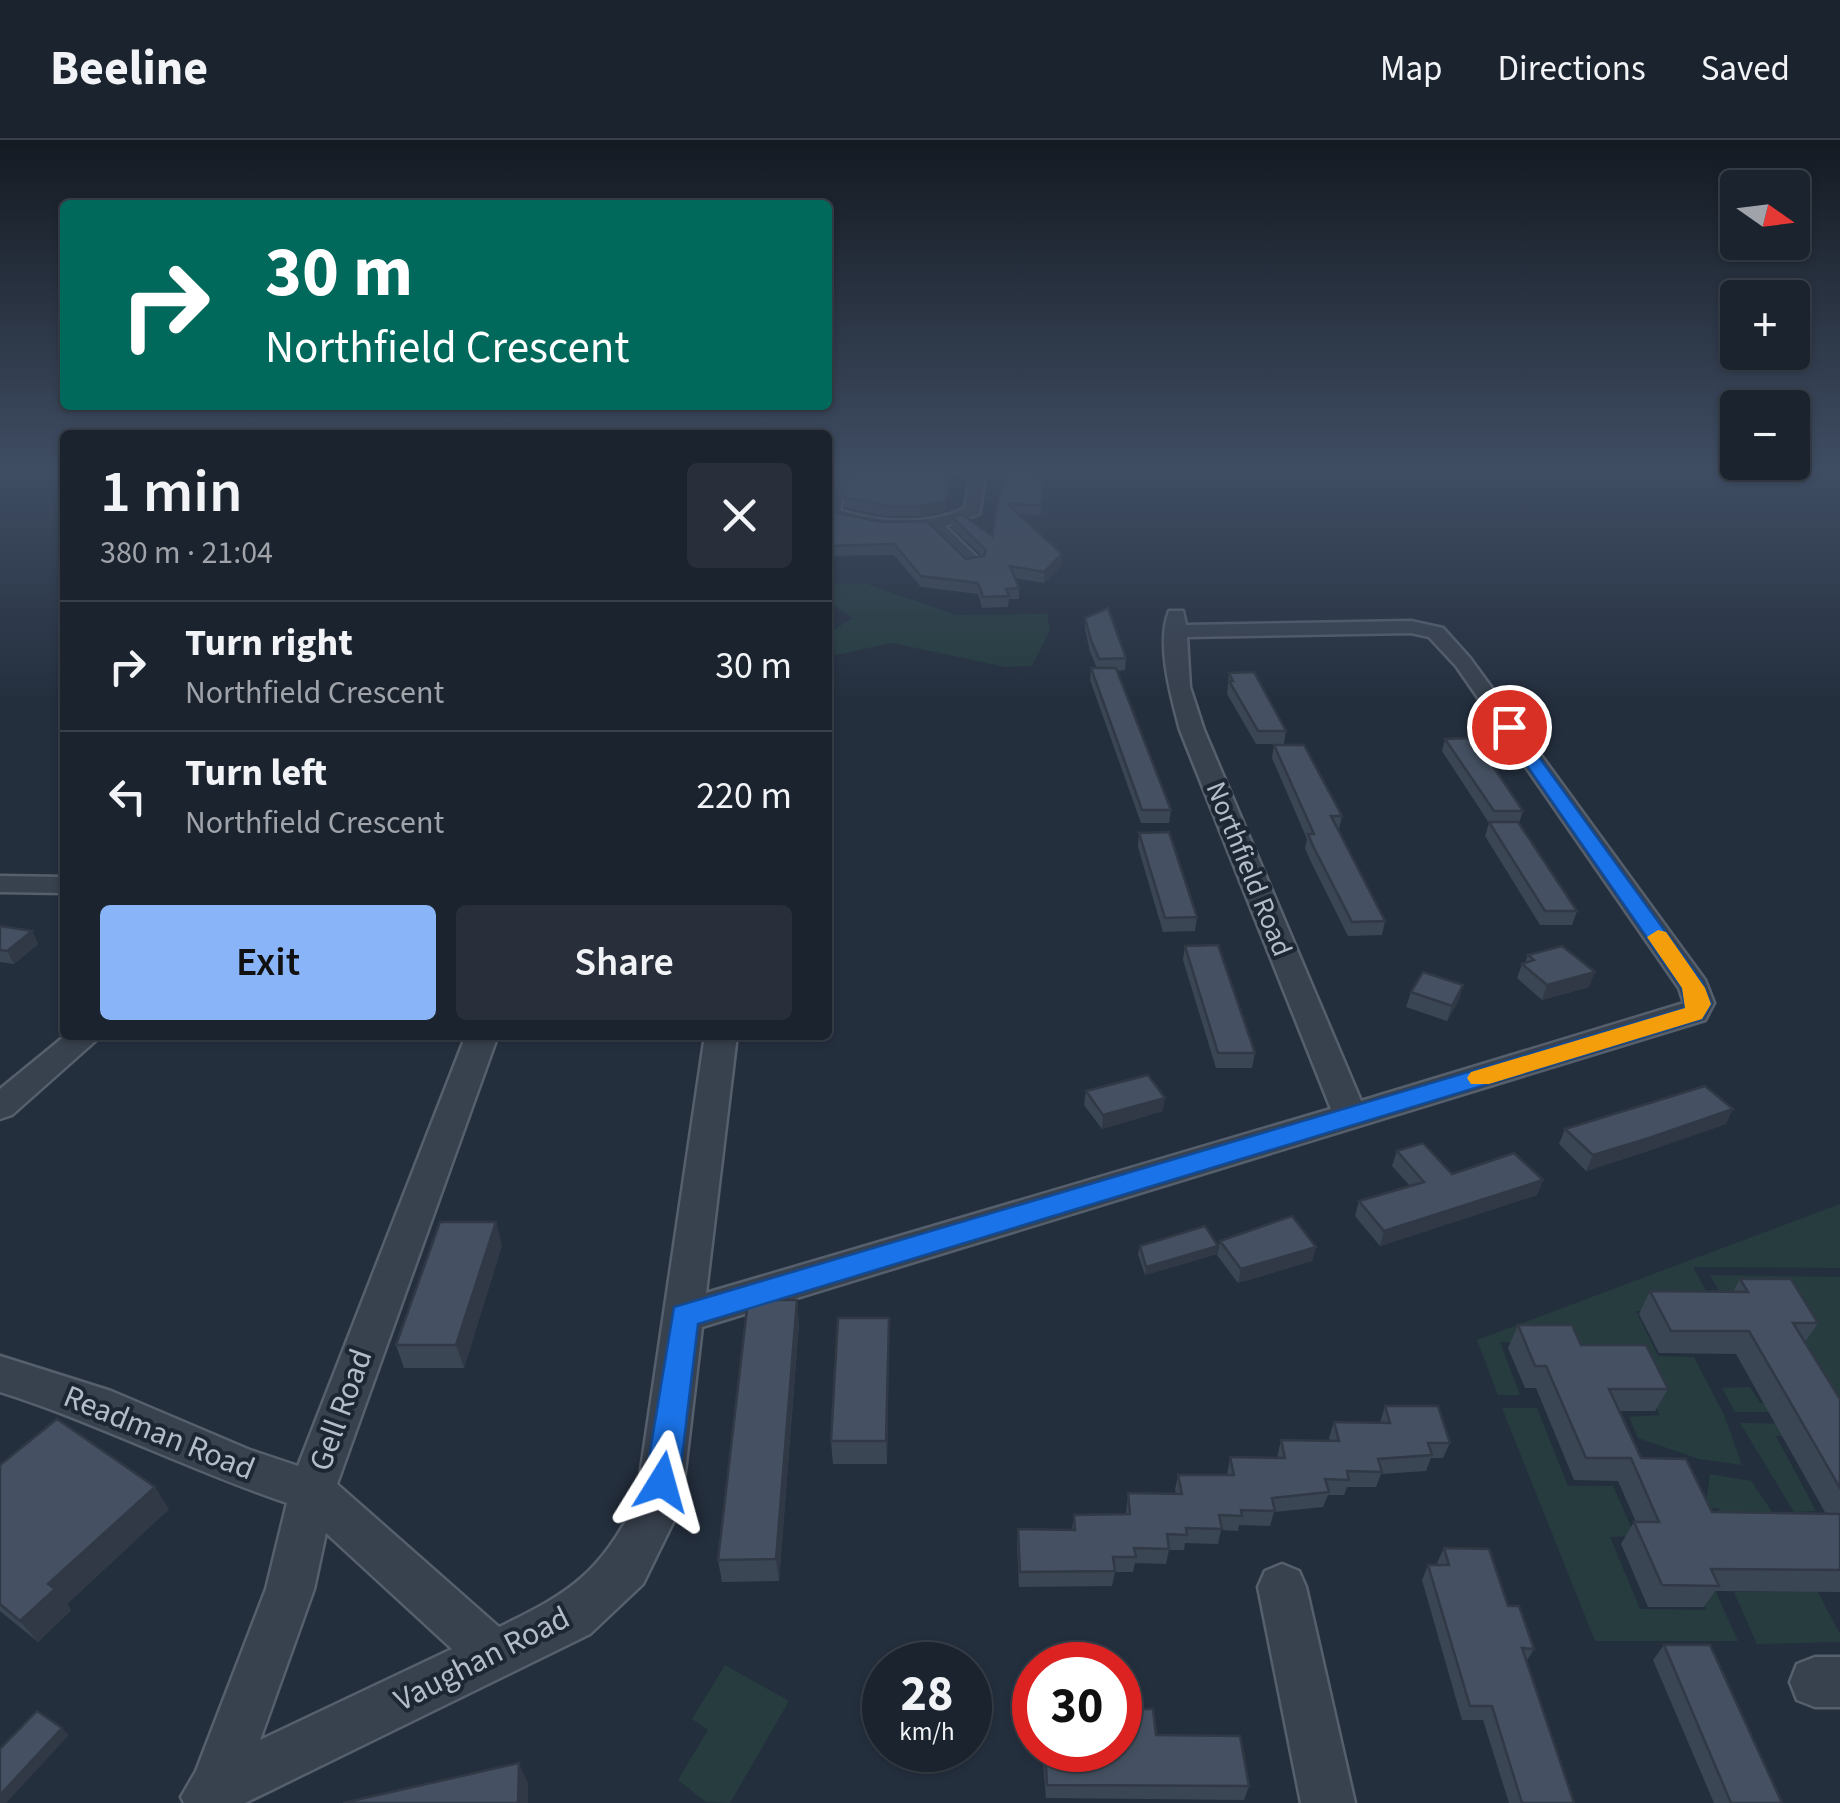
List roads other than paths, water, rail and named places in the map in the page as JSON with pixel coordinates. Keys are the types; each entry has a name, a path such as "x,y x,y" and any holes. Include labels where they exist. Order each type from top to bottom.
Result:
{"street":[{"path":"955,546 974,564"},
{"name":"Northfield Road","path":"1176,623 1411,626 1436,632 1694,988 1699,1004 1694,1013 1351,1117 1192,730 1180,688 1176,623"},
{"path":"0,884 60,886"},
{"path":"0,1108 80,1040"},
{"name":"Gell Road","path":"209,1796 290,1589 312,1491 480,1040"},
{"name":"Vaughan Road","path":"209,1796 573,1617 626,1568 658,1506 720,1040"},
{"path":"684,1316 1351,1117"},
{"name":"Readman Road","path":"0,1374 96,1404 242,1468 312,1491 494,1655"},
{"path":"1282,1587 1328,1803"}]}
